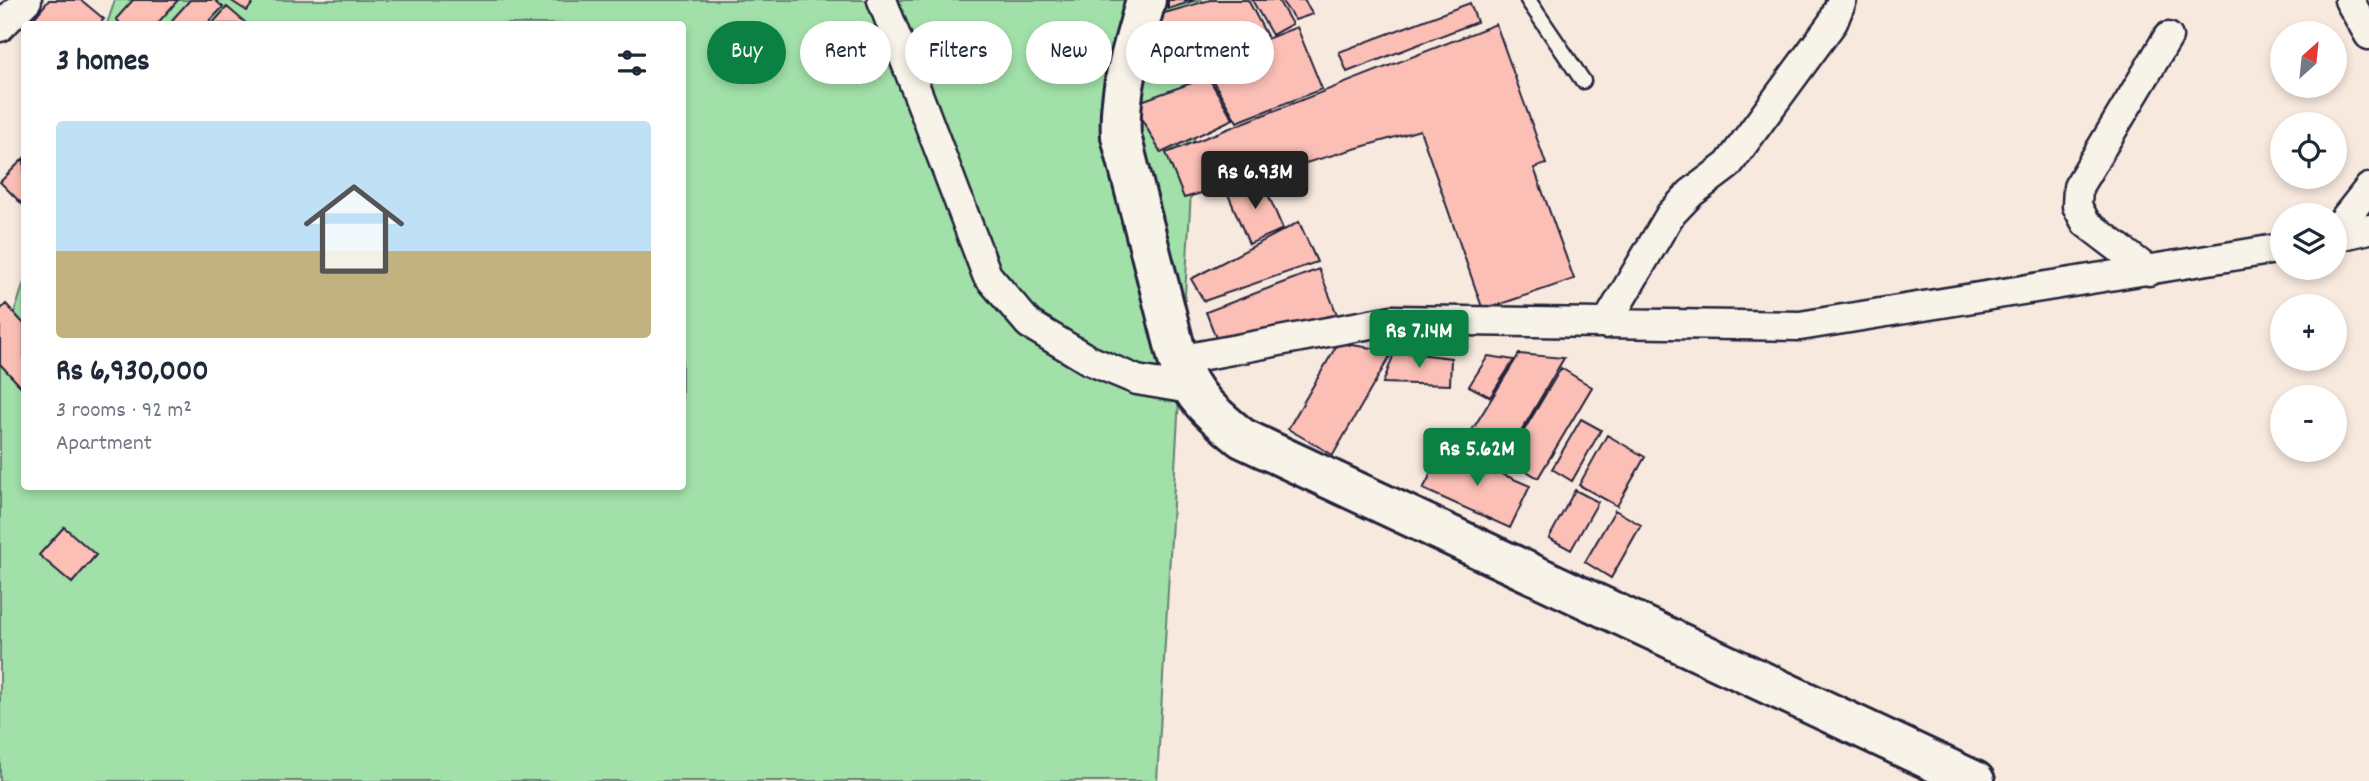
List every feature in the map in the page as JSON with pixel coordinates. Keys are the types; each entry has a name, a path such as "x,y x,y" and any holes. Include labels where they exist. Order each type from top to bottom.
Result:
{"street":[{"path":"0,27 27,0"},
{"path":"882,0 987,275 1029,324 1089,360 1137,380 1184,375 1371,321 1800,326 2270,250"},
{"path":"1146,0 1124,82 1119,110 1121,136 1184,375 1208,410 1242,438 1975,781"},
{"path":"1606,324 1670,215 1691,193 1728,165 1833,22 1842,0"},
{"path":"2349,0 2369,35"},
{"path":"2149,271 2086,223 2077,206 2078,187 2168,37"},
{"path":"2347,217 2369,188"},
{"path":"2347,232 2369,229"}],"lane":[{"path":"1528,0 1583,80"}],"green space":[{"path":"115,0 1202,0 1201,21 1126,21 1126,84 1197,84 1157,781 0,781 0,359 21,292 21,490 686,490 686,21 108,21"}],"building":[{"path":"49,0 81,0 104,19 102,21 32,21"},
{"path":"133,0 178,0 160,21 116,19"},
{"path":"190,0 215,0 223,7 210,21 172,20"},
{"path":"230,0 255,0 247,11"},
{"path":"1168,0 1196,0 1168,9"},
{"path":"1210,0 1248,0 1259,21 1159,21 1161,14"},
{"path":"1252,0 1278,0 1292,24 1274,34 1274,21 1264,21"},
{"path":"1281,0 1304,0 1313,14 1295,20"},
{"path":"1470,3 1477,22 1347,72 1339,52"},
{"path":"227,7 243,21 215,21"},
{"path":"1496,24 1546,164 1534,168 1574,279 1483,310 1420,130 1184,198 1166,153"},
{"path":"1297,27 1322,89 1237,122 1215,84 1274,84 1274,36"},
{"path":"1189,84 1212,84 1233,119 1161,153 1133,104"},
{"path":"21,161 21,203 0,182"},
{"path":"1261,178 1283,229 1249,244 1227,192"},
{"path":"1299,222 1317,262 1204,301 1191,279"},
{"path":"1319,269 1338,317 1218,343 1206,312"},
{"path":"6,304 21,321 21,387 0,364 0,310"},
{"path":"1338,343 1393,351 1333,455 1288,429"},
{"path":"1395,351 1451,358 1450,385 1383,383"},
{"path":"1519,354 1564,358 1504,461 1466,440"},
{"path":"1488,356 1514,360 1490,397 1469,386"},
{"path":"1561,368 1592,387 1538,478 1507,459"},
{"path":"1581,419 1601,430 1572,481 1552,469"},
{"path":"1607,435 1645,457 1617,506 1579,485"},
{"path":"1444,449 1530,486 1510,528 1423,489"},
{"path":"1575,490 1598,502 1571,550 1549,538"},
{"path":"1615,510 1641,525 1611,578 1585,562"},
{"path":"64,527 96,555 72,583 39,555"}]}
